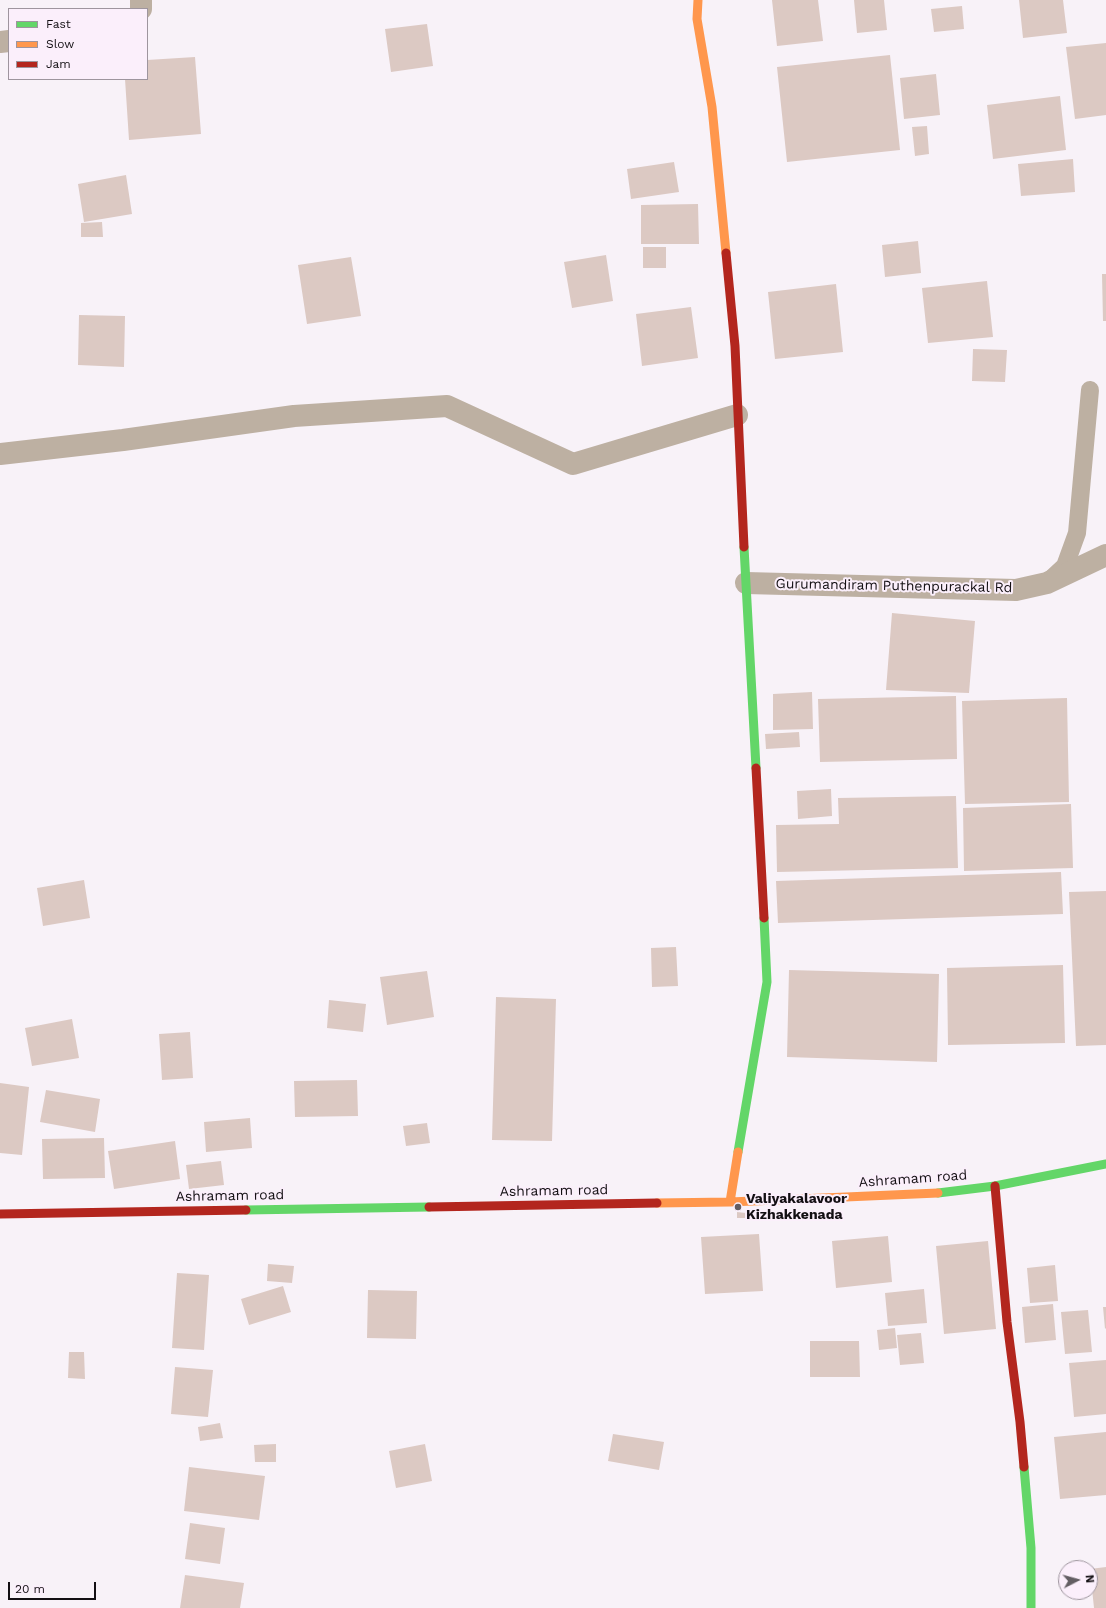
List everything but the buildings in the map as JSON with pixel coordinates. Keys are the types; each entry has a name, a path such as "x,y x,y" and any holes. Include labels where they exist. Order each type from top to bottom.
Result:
{"street":[{"path":"698,0 697,19 712,107 735,346 737,415 766,982 730,1202"},
{"path":"0,454 131,439 294,416 448,406 573,464 737,415"},
{"name":"Gurumandiram Puthenpurackal Rd","path":"746,582 1016,590 1047,582 1106,555"},
{"name":"Ashramam road","path":"0,1214 730,1202 941,1193 995,1186 1106,1164"},
{"path":"995,1186 1007,1322 1020,1422 1029,1524 1031,1548 1031,1608"}],"lane":[{"path":"1047,582 1065,566 1076,533 1090,390"}],"traffic: fast":[{"path":"744,547 756,768"},
{"path":"738,1152 767,982 764,918"},
{"path":"938,1193 995,1186 1106,1164"},
{"path":"246,1210 429,1207"},
{"path":"1024,1467 1031,1548 1031,1608"}],"traffic: slow":[{"path":"698,0 697,19 712,107 726,253"},
{"path":"730,1202 738,1152"},
{"path":"657,1203 730,1202 938,1193"}],"traffic: jam":[{"path":"726,253 735,346 744,547"},
{"path":"756,768 764,918"},
{"path":"995,1186 1007,1322 1020,1422 1024,1467"},
{"path":"429,1207 657,1203"},
{"path":"0,1214 246,1210"}],"place":[{"name":"Valiyakalavoor Kizhakkenada","path":"738,1207"}]}
